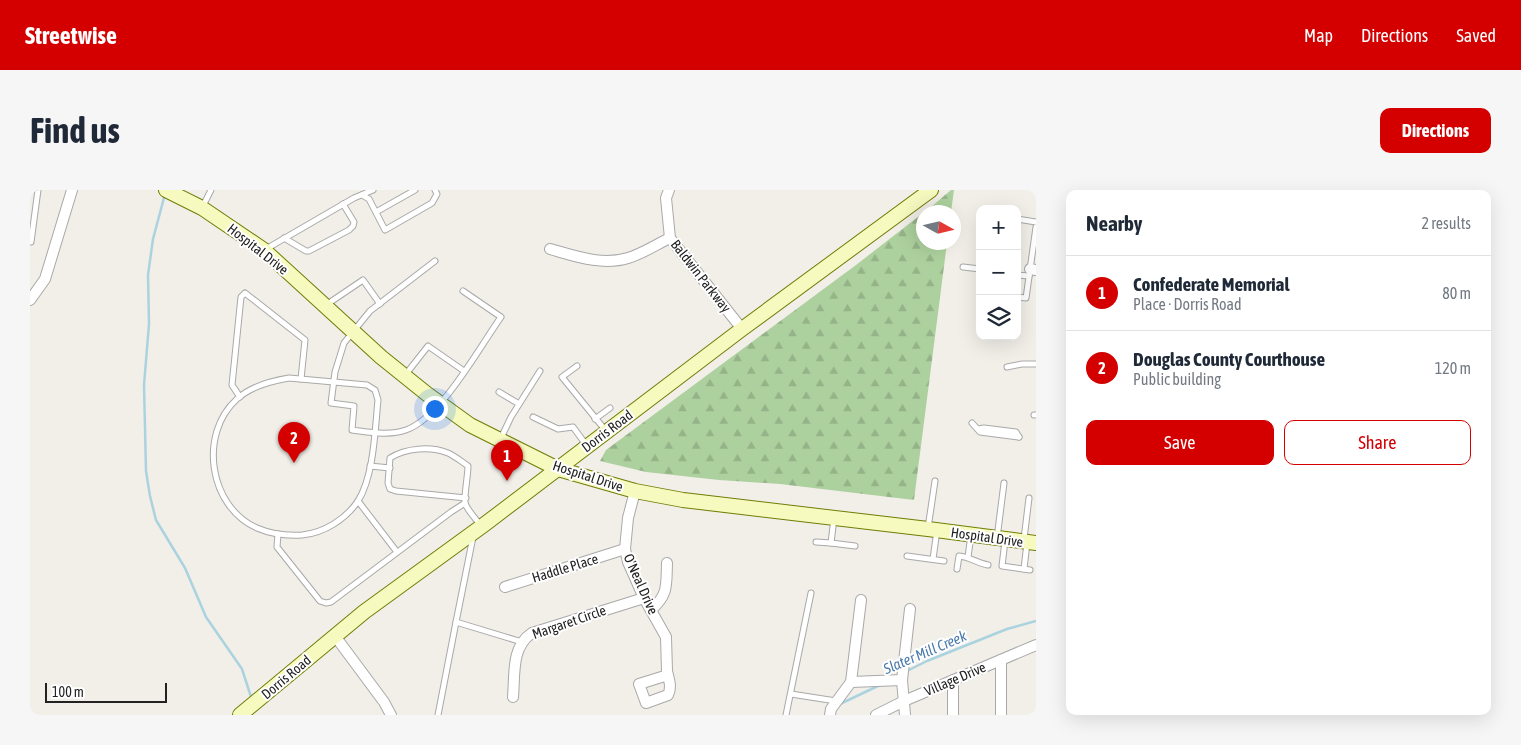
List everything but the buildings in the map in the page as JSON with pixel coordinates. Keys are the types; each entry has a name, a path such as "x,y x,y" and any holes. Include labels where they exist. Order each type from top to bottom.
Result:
{"street":[{"path":"30,300 45,279 72,190"},
{"name":"Hospital Drive","path":"166,190 202,208 264,250 405,376 470,425 558,468 636,491 682,500 1029,542"},
{"name":"Baldwin Parkway","path":"669,190 666,198 670,238 742,329"},
{"name":"Dorris Road","path":"240,715 364,612 478,529 742,329 932,190"},
{"path":"550,249 598,261 627,258 670,238"},
{"name":"O'Neal Drive","path":"636,491 628,518 625,550 628,562 644,598 666,638 668,675"},
{"name":"Haddle Place","path":"505,587 625,550"},
{"path":"651,610 665,594 666,563"},
{"name":"Margaret Circle","path":"513,697 515,660 524,638 532,633 644,598"},
{"path":"830,715 830,709 851,682 861,600"},
{"path":"905,715 902,680 910,610"},
{"path":"335,636 384,702 391,715"},
{"name":"Village Drive","path":"876,715 904,701 1036,645"},
{"path":"1001,660 1001,715"},
{"path":"851,682 902,680"},
{"path":"953,680 953,715"}],"lane":[{"path":"31,242 38,190"},
{"path":"202,208 211,190"},
{"path":"264,250 344,204 373,190"},
{"path":"376,212 415,190"},
{"path":"362,195 369,199 386,230 432,203 437,194 435,190"},
{"path":"284,238 306,251 310,251 349,230 354,222 344,204"},
{"path":"1021,220 1036,222"},
{"path":"1021,297 1026,298 1032,272 1036,227"},
{"path":"434,261 370,311 344,343 339,356 331,403 354,406 352,430 374,433 404,431 418,425 441,404 501,317 463,291"},
{"path":"964,267 976,268"},
{"path":"325,305 363,280 380,304"},
{"path":"240,397 232,385 241,297 245,293 305,340 301,379"},
{"path":"405,376 428,346 464,370"},
{"path":"1007,367 1036,364"},
{"path":"577,366 562,377 606,432"},
{"path":"500,440 519,404 540,371"},
{"path":"289,378 334,381 367,385 375,390 378,400 369,475 358,501 338,522 320,531 306,535 287,536 256,528 241,517 228,503 220,490 213,463 215,433 228,410 240,397 252,389 272,381 289,378"},
{"path":"499,392 519,404"},
{"path":"596,418 610,408"},
{"path":"533,417 558,429 574,427 587,446"},
{"path":"972,423 980,432 1019,437 1016,432 978,429"},
{"path":"438,715 456,622 478,529 466,500 468,466 449,453 435,450 416,449 399,453 390,458 388,483 390,488 396,491 466,500"},
{"path":"370,466 390,468"},
{"path":"933,559 932,529 935,481"},
{"path":"1004,483 1001,539 1002,566 1030,570"},
{"path":"1024,569 1029,542 1029,498"},
{"path":"278,534 277,547 320,601 326,603 331,602 466,500"},
{"path":"358,501 397,552"},
{"path":"831,543 834,518"},
{"path":"968,557 971,535"},
{"path":"816,542 855,546"},
{"path":"907,556 944,561"},
{"path":"957,569 959,556 968,557 978,563 988,564"},
{"path":"786,715 811,593"},
{"path":"456,622 522,642"},
{"path":"791,694 837,701"}],"green space":[{"path":"951,190 954,190 952,205 933,205"},
{"path":"916,218 916,250 946,250 914,500 780,484 646,472 600,461 606,450"}],"waterway":[{"path":"165,194 153,239 148,275 149,324 144,385 146,471 150,496 156,520 185,568 206,617 242,669 252,700"},
{"name":"Slater Mill Creek","path":"905,672 927,661 1007,629 1036,621"},
{"name":"Slater Mill Creek","path":"840,704 880,685"}],"place":[{"name":"Douglas County Courthouse","path":"294,463"},
{"name":"Confederate Memorial","path":"507,481"}]}
